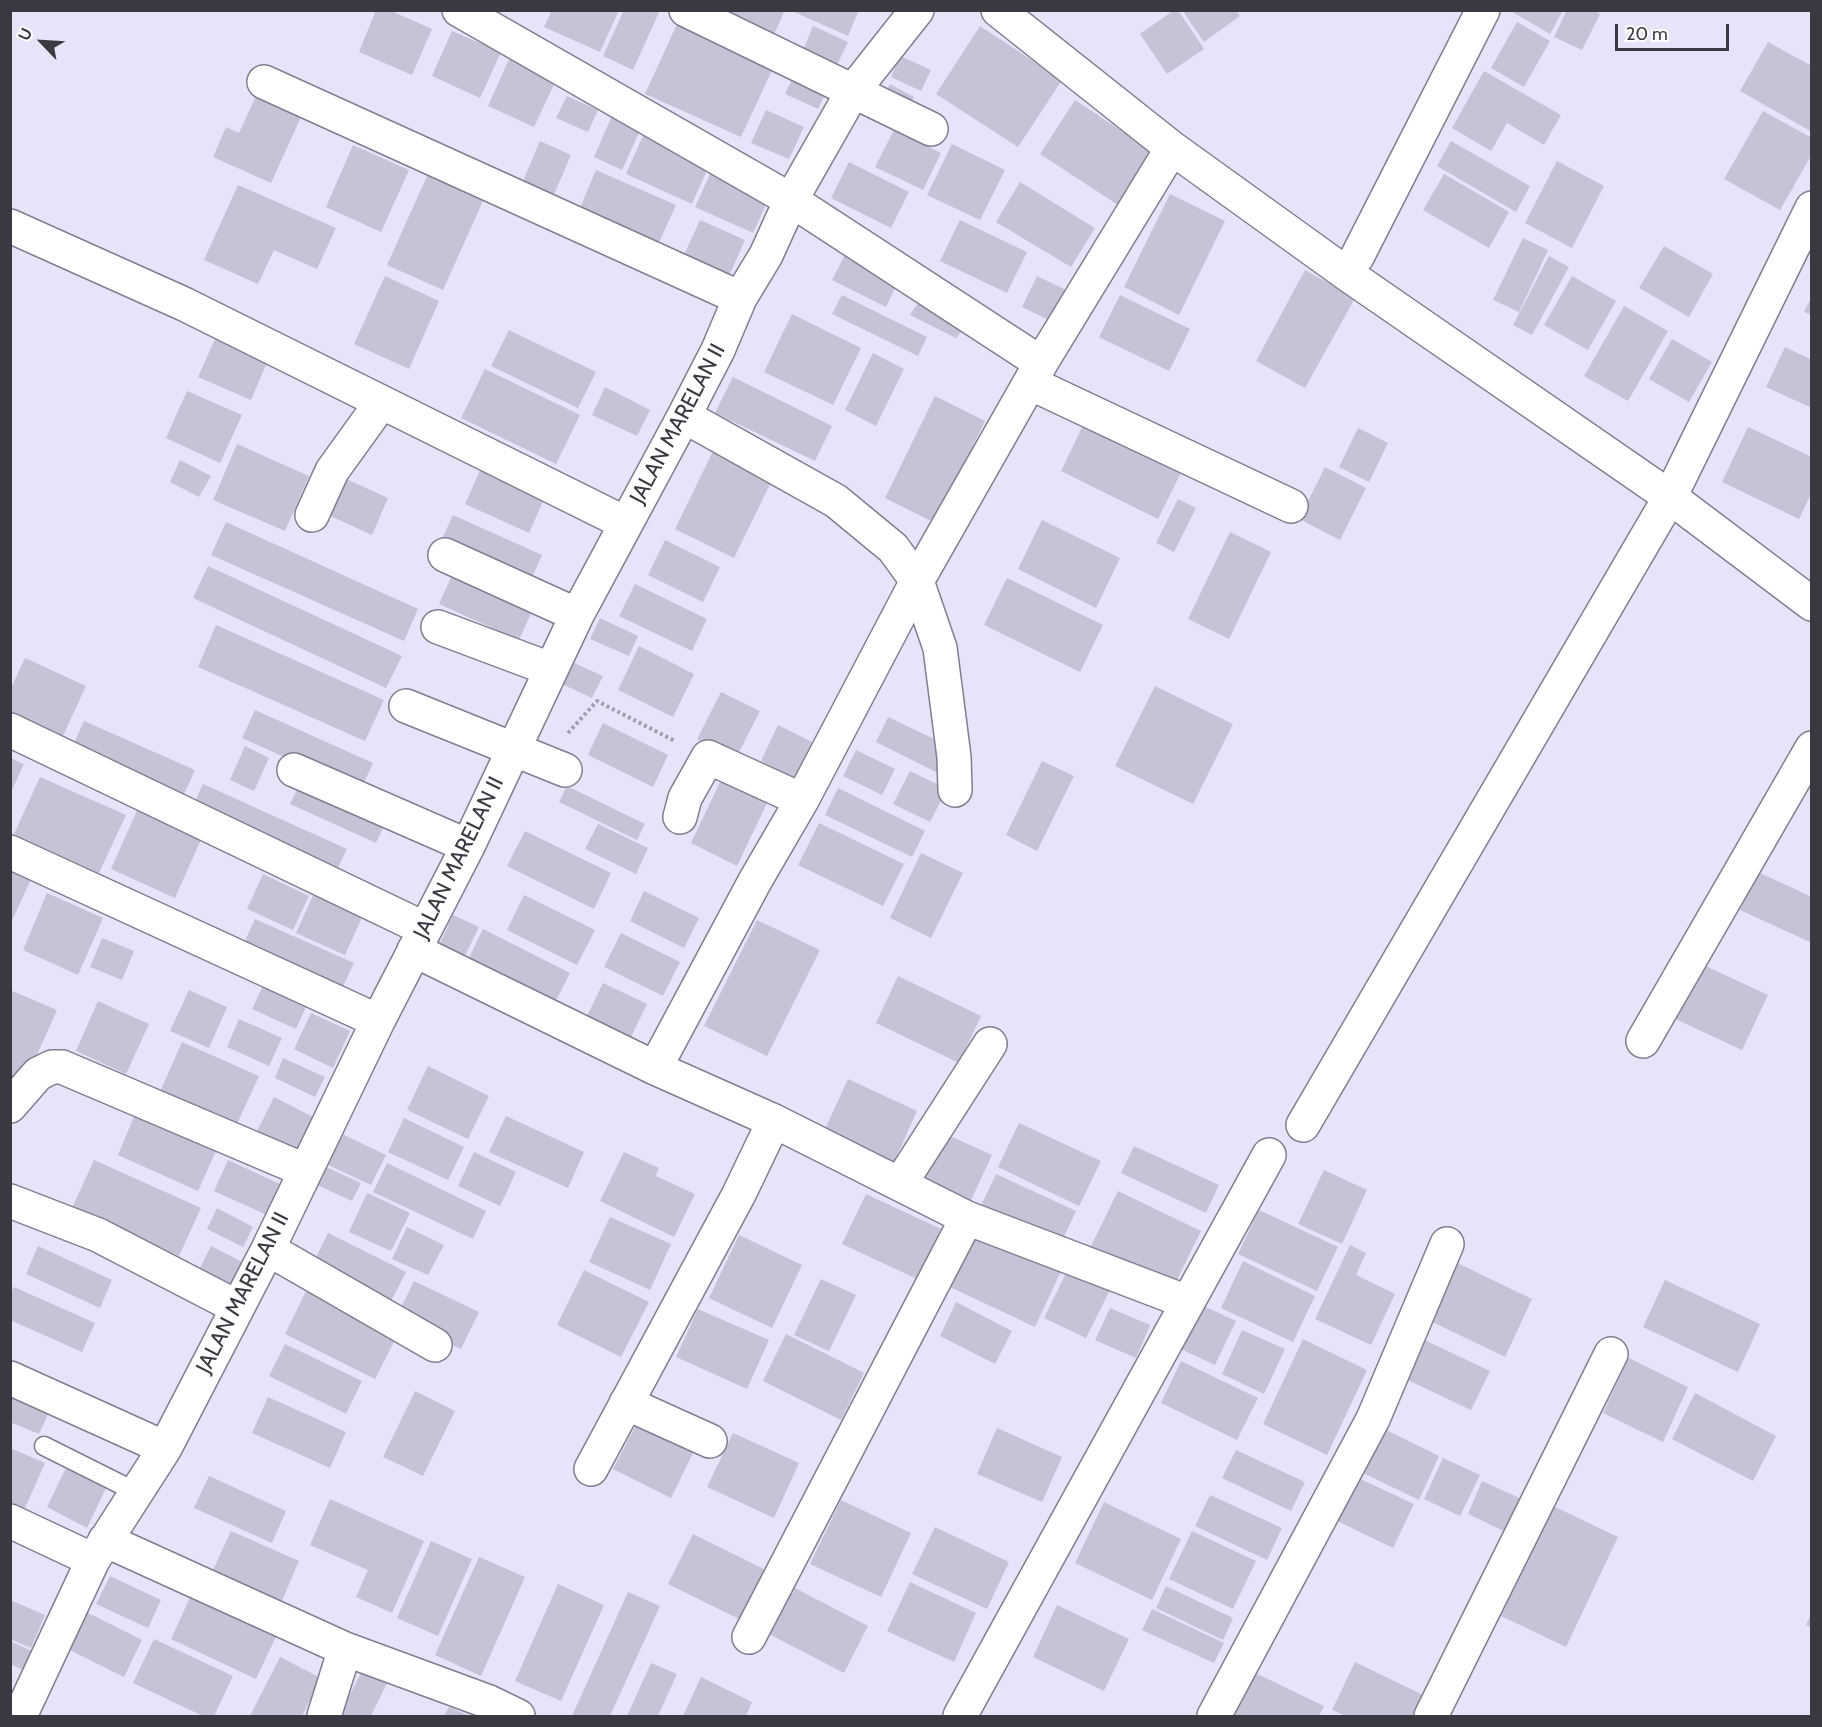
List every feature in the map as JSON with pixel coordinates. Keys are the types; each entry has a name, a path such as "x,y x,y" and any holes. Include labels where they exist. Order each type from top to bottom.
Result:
{"street":[{"path":"459,10 791,200 1035,373 1291,506"},
{"path":"686,10 932,129"},
{"name":"JALAN MARELAN II","path":"20,1716 99,1550 165,1448 268,1249 304,1170 468,846 550,669 718,350 740,298 766,255 791,200 853,91 917,10"},
{"path":"998,10 1172,148 1347,274 1670,497 1812,604"},
{"path":"1358,257 1483,10"},
{"path":"264,82 740,298"},
{"path":"655,1068 755,881 802,800 917,581 1035,373 1172,148"},
{"path":"1303,1125 1670,497 1812,207"},
{"path":"10,226 184,304 626,523"},
{"path":"312,515 332,471 381,403"},
{"path":"684,416 836,501 894,548 917,581 940,648 954,757 955,790"},
{"path":"445,555 577,615"},
{"path":"438,627 550,669"},
{"path":"406,706 565,770"},
{"path":"10,730 419,939 655,1068 774,1121 967,1218 1187,1302"},
{"path":"1643,1041 1812,748"},
{"path":"680,817 684,798 708,757 802,800"},
{"path":"294,770 468,846"},
{"path":"10,852 378,1022"},
{"path":"900,1184 990,1044"},
{"path":"10,1106 38,1074 52,1068 62,1067 304,1170"},
{"path":"591,1469 739,1194 774,1121"},
{"path":"960,1716 1269,1155"},
{"path":"10,1201 98,1235 237,1307"},
{"path":"748,1637 967,1218"},
{"path":"1214,1716 1373,1419 1447,1244"},
{"path":"268,1249 435,1345"},
{"path":"1431,1716 1611,1354"},
{"path":"10,1378 165,1448"},
{"path":"626,1403 710,1441"},
{"path":"10,1521 99,1550 345,1649 489,1702 518,1716"},
{"path":"324,1716 345,1649"}],"lane":[{"path":"44,1446 136,1492"}],"path":[{"path":"597,701 708,757"}],"building":[{"path":"376,10 389,10 432,29 412,75 359,52"},
{"path":"552,10 619,10 600,52 544,27"},
{"path":"624,10 660,10 633,70 603,56"},
{"path":"704,10 785,10 771,41"},
{"path":"790,10 859,10 848,36"},
{"path":"1174,10 1178,10 1204,49 1167,74 1140,34"},
{"path":"1182,10 1236,10 1240,16 1204,42"},
{"path":"1509,10 1563,10 1550,34"},
{"path":"1567,10 1593,10 1600,14 1582,50 1554,37"},
{"path":"678,22 774,66 741,137 645,94"},
{"path":"1517,22 1550,41 1524,87 1491,68"},
{"path":"813,26 848,42 833,73 800,57"},
{"path":"980,26 1062,80 1018,147 936,94"},
{"path":"452,31 501,52 480,98 432,76"},
{"path":"1768,42 1812,66 1812,132 1740,91"},
{"path":"900,56 931,70 921,91 891,77"},
{"path":"510,57 557,78 534,127 488,106"},
{"path":"797,69 830,83 818,109 785,94"},
{"path":"1484,71 1561,115 1544,145 1507,123 1491,151 1452,128"},
{"path":"890,84 914,97 905,112 882,99"},
{"path":"261,85 306,106 271,183 213,157 226,127 239,133"},
{"path":"567,96 598,110 588,132 556,118"},
{"path":"1075,100 1152,151 1118,205 1040,154"},
{"path":"617,104 646,117 622,170 594,157"},
{"path":"766,110 804,127 789,159 751,143"},
{"path":"1763,111 1812,138 1812,154 1780,210 1724,179"},
{"path":"649,122 712,159 692,204 626,174"},
{"path":"894,130 941,153 923,190 875,167"},
{"path":"540,141 571,155 552,199 521,186"},
{"path":"1451,141 1530,186 1516,212 1437,166"},
{"path":"952,144 1005,170 980,220 927,195"},
{"path":"353,145 409,170 381,232 326,207"},
{"path":"716,161 769,198 753,233 695,207"},
{"path":"1557,161 1604,186 1572,248 1525,223"},
{"path":"849,162 909,192 891,228 831,198"},
{"path":"432,165 488,190 443,290 387,265"},
{"path":"596,170 676,205 656,249 577,215"},
{"path":"1444,174 1509,212 1489,248 1423,210"},
{"path":"1020,182 1095,228 1071,267 996,222"},
{"path":"238,185 336,228 317,269 274,250 258,284 204,260"},
{"path":"1170,194 1225,221 1179,315 1124,287"},
{"path":"700,220 745,240 729,276 684,255"},
{"path":"960,220 1027,252 1007,293 940,261"},
{"path":"1523,238 1548,250 1519,312 1493,300"},
{"path":"851,243 895,288 886,307 832,280"},
{"path":"1664,246 1713,274 1689,317 1639,288"},
{"path":"1549,256 1569,267 1532,335 1513,325"},
{"path":"1305,270 1355,298 1305,388 1256,361"},
{"path":"385,276 439,301 409,369 354,344"},
{"path":"1037,276 1068,291 1053,322 1022,307"},
{"path":"1572,276 1616,301 1588,350 1544,325"},
{"path":"842,295 927,337 918,356 832,314"},
{"path":"1120,295 1190,329 1169,371 1099,337"},
{"path":"1812,296 1812,315 1804,312"},
{"path":"920,300 969,323 956,338 910,315"},
{"path":"1624,306 1668,331 1628,401 1584,376"},
{"path":"792,314 861,348 833,405 764,372"},
{"path":"219,330 271,353 251,400 198,377"},
{"path":"509,330 596,372 578,408 491,366"},
{"path":"1672,339 1712,362 1689,402 1649,379"},
{"path":"1785,347 1812,360 1812,408 1766,387"},
{"path":"873,353 904,369 876,426 845,410"},
{"path":"485,369 580,415 556,464 461,418"},
{"path":"733,377 832,426 815,461 715,413"},
{"path":"605,387 650,410 637,436 592,415"},
{"path":"187,391 242,415 220,463 166,438"},
{"path":"935,396 985,421 935,523 885,498"},
{"path":"1085,421 1183,469 1158,519 1061,471"},
{"path":"1748,427 1812,457 1812,492 1799,519 1722,482"},
{"path":"1358,428 1388,443 1369,482 1339,467"},
{"path":"237,444 309,476 285,531 213,500"},
{"path":"714,449 773,478 734,558 675,529"},
{"path":"180,460 211,476 199,497 170,482"},
{"path":"482,466 546,494 529,533 465,504"},
{"path":"1325,467 1366,488 1340,540 1299,519"},
{"path":"342,477 388,498 372,535 326,514"},
{"path":"1178,499 1196,508 1174,552 1156,543"},
{"path":"453,515 542,555 530,582 440,543"},
{"path":"1042,520 1120,558 1096,608 1018,569"},
{"path":"226,522 418,609 404,641 211,555"},
{"path":"1230,532 1271,552 1229,639 1188,619"},
{"path":"665,540 720,567 703,602 648,575"},
{"path":"208,566 402,656 386,688 193,598"},
{"path":"452,575 532,611 519,640 439,604"},
{"path":"1007,578 1103,625 1080,672 984,625"},
{"path":"635,584 707,619 692,651 619,616"},
{"path":"600,618 638,636 629,656 590,639"},
{"path":"216,625 384,700 365,741 198,667"},
{"path":"639,646 694,674 673,717 618,690"},
{"path":"25,658 86,686 61,740 10,717 10,690"},
{"path":"572,662 603,676 592,698 562,684"},
{"path":"1155,686 1233,724 1193,804 1115,766"},
{"path":"721,692 760,711 736,758 697,739"},
{"path":"255,710 373,763 360,791 242,738"},
{"path":"888,717 951,747 938,773 876,742"},
{"path":"84,721 195,770 182,799 71,750"},
{"path":"603,723 668,755 653,787 588,755"},
{"path":"778,725 812,742 795,778 761,761"},
{"path":"245,746 269,758 254,791 230,780"},
{"path":"856,750 895,769 882,795 843,776"},
{"path":"10,758 24,764 10,794"},
{"path":"1042,761 1074,776 1037,851 1006,835"},
{"path":"910,771 947,789 930,822 893,804"},
{"path":"40,777 126,815 99,873 14,834"},
{"path":"721,780 767,803 737,866 691,843"},
{"path":"203,784 347,849 334,876 190,812"},
{"path":"567,786 645,824 637,840 559,802"},
{"path":"298,788 384,826 376,843 290,804"},
{"path":"838,788 925,831 912,857 825,815"},
{"path":"139,806 203,835 175,898 111,869"},
{"path":"819,823 904,864 883,906 798,865"},
{"path":"598,824 648,848 636,874 585,849"},
{"path":"525,831 611,873 594,909 507,866"},
{"path":"921,853 963,873 931,938 890,918"},
{"path":"10,870 31,879 10,925"},
{"path":"1758,872 1812,897 1812,943 1740,910"},
{"path":"263,874 309,896 293,930 247,909"},
{"path":"315,891 364,913 345,955 296,933"},
{"path":"644,891 699,918 684,948 630,921"},
{"path":"47,893 103,918 78,975 23,950"},
{"path":"524,895 595,930 577,965 507,930"},
{"path":"453,915 479,927 459,968 434,956"},
{"path":"255,919 354,963 337,999 239,954"},
{"path":"757,920 820,950 767,1056 704,1026"},
{"path":"483,929 570,973 550,1012 463,970"},
{"path":"621,933 680,962 663,996 604,967"},
{"path":"102,938 134,951 122,980 90,967"},
{"path":"1697,962 1768,995 1742,1050 1671,1017"},
{"path":"898,976 981,1016 959,1063 876,1023"},
{"path":"266,979 310,998 296,1029 252,1009"},
{"path":"603,983 647,1004 631,1037 587,1016"},
{"path":"10,990 57,1010 23,1086 10,1080"},
{"path":"189,990 227,1007 209,1048 170,1031"},
{"path":"98,1001 149,1024 126,1074 76,1051"},
{"path":"311,1013 350,1031 333,1068 294,1049"},
{"path":"239,1019 282,1038 269,1066 227,1047"},
{"path":"182,1042 259,1076 236,1126 160,1092"},
{"path":"283,1058 325,1077 315,1097 275,1078"},
{"path":"428,1066 489,1096 468,1139 407,1110"},
{"path":"848,1079 917,1111 890,1171 821,1138"},
{"path":"274,1097 315,1118 298,1154 256,1133"},
{"path":"139,1105 220,1142 198,1191 118,1155"},
{"path":"506,1116 584,1152 568,1188 489,1152"},
{"path":"404,1118 464,1147 448,1180 388,1152"},
{"path":"1019,1123 1101,1161 1079,1206 998,1167"},
{"path":"939,1131 992,1155 965,1213 913,1188"},
{"path":"340,1133 386,1155 371,1185 326,1164"},
{"path":"1134,1146 1219,1185 1206,1213 1121,1173"},
{"path":"474,1152 516,1172 500,1206 458,1186"},
{"path":"624,1152 659,1168 656,1176 695,1194 674,1237 600,1201"},
{"path":"94,1160 201,1208 179,1256 72,1208"},
{"path":"228,1160 280,1184 267,1215 214,1191"},
{"path":"387,1163 486,1211 473,1239 373,1192"},
{"path":"326,1167 361,1183 352,1201 317,1185"},
{"path":"1324,1170 1367,1190 1342,1244 1298,1224"},
{"path":"996,1174 1076,1211 1058,1249 978,1212"},
{"path":"1118,1191 1201,1231 1172,1290 1089,1250"},
{"path":"367,1193 410,1213 391,1251 349,1232"},
{"path":"866,1194 941,1229 917,1279 842,1244"},
{"path":"217,1208 253,1227 243,1247 207,1229"},
{"path":"1259,1210 1338,1247 1317,1291 1238,1254"},
{"path":"610,1217 671,1244 650,1290 589,1262"},
{"path":"407,1227 444,1245 428,1275 392,1259"},
{"path":"978,1228 1062,1269 1035,1327 950,1287"},
{"path":"328,1233 406,1272 387,1309 310,1270"},
{"path":"739,1235 802,1265 772,1328 709,1298"},
{"path":"1350,1245 1366,1253 1356,1275 1395,1294 1371,1345 1315,1319"},
{"path":"38,1246 112,1280 100,1308 26,1274"},
{"path":"211,1246 242,1262 227,1291 196,1276"},
{"path":"1447,1258 1532,1299 1505,1357 1420,1316"},
{"path":"1243,1261 1315,1296 1293,1342 1221,1308"},
{"path":"1069,1267 1111,1288 1086,1338 1044,1318"},
{"path":"584,1270 649,1302 621,1357 557,1325"},
{"path":"821,1279 856,1295 829,1351 794,1335"},
{"path":"1665,1280 1760,1324 1738,1372 1643,1327"},
{"path":"414,1281 479,1312 461,1349 396,1318"},
{"path":"309,1285 400,1330 375,1379 285,1334"},
{"path":"14,1287 95,1323 82,1352 10,1320 10,1295"},
{"path":"1193,1301 1236,1321 1215,1365 1172,1345"},
{"path":"956,1302 1012,1331 995,1364 940,1336"},
{"path":"1110,1308 1150,1325 1136,1358 1095,1340"},
{"path":"698,1309 769,1340 747,1389 676,1357"},
{"path":"1242,1330 1285,1349 1264,1394 1222,1374"},
{"path":"786,1334 864,1373 841,1420 763,1381"},
{"path":"1412,1334 1490,1371 1471,1410 1393,1373"},
{"path":"1303,1339 1367,1370 1327,1455 1263,1424"},
{"path":"285,1344 362,1381 346,1414 269,1376"},
{"path":"1629,1358 1688,1387 1663,1442 1603,1413"},
{"path":"1181,1361 1258,1398 1237,1440 1161,1403"},
{"path":"10,1381 54,1401 39,1434 10,1422"},
{"path":"415,1391 455,1411 423,1476 383,1457"},
{"path":"1695,1393 1776,1436 1753,1481 1672,1439"},
{"path":"268,1397 346,1432 330,1468 252,1433"},
{"path":"638,1421 695,1449 671,1498 613,1469"},
{"path":"1378,1426 1439,1456 1419,1500 1357,1470"},
{"path":"997,1428 1062,1457 1042,1502 977,1474"},
{"path":"733,1433 799,1463 774,1518 707,1487"},
{"path":"10,1448 45,1463 25,1508 10,1502"},
{"path":"1236,1450 1305,1482 1291,1511 1222,1478"},
{"path":"1443,1458 1480,1475 1460,1516 1424,1499"},
{"path":"66,1468 106,1488 87,1528 47,1507"},
{"path":"209,1476 286,1511 272,1543 194,1508"},
{"path":"1354,1476 1414,1504 1393,1548 1333,1519"},
{"path":"1482,1481 1524,1500 1508,1533 1468,1514"},
{"path":"1210,1495 1282,1528 1267,1560 1195,1526"},
{"path":"330,1499 424,1541 392,1613 356,1597 368,1570 310,1545"},
{"path":"841,1500 911,1533 881,1597 810,1564"},
{"path":"1104,1502 1181,1539 1152,1600 1075,1563"},
{"path":"1553,1506 1618,1537 1566,1647 1501,1616"},
{"path":"935,1527 1009,1562 987,1609 912,1574"},
{"path":"231,1531 299,1561 281,1603 212,1572"},
{"path":"1192,1531 1256,1561 1233,1609 1169,1579"},
{"path":"693,1534 770,1572 745,1622 668,1584"},
{"path":"431,1541 472,1559 438,1636 397,1618"},
{"path":"479,1557 525,1577 481,1676 435,1655"},
{"path":"110,1576 161,1600 148,1628 96,1604"},
{"path":"910,1582 976,1613 954,1662 887,1631"},
{"path":"558,1584 604,1605 561,1701 515,1681"},
{"path":"1166,1586 1233,1618 1223,1640 1156,1608"},
{"path":"793,1587 868,1626 844,1673 769,1634"},
{"path":"193,1591 279,1630 256,1679 171,1639"},
{"path":"628,1592 660,1606 610,1716 572,1716"},
{"path":"10,1600 45,1615 31,1648 10,1639"},
{"path":"1057,1605 1129,1639 1104,1691 1033,1657"},
{"path":"1152,1609 1224,1643 1214,1663 1142,1630"},
{"path":"86,1612 142,1640 124,1677 68,1649"},
{"path":"1812,1612 1812,1628 1806,1625"},
{"path":"154,1639 233,1676 214,1716 203,1716 133,1683"},
{"path":"10,1641 36,1653 28,1672 10,1664"},
{"path":"280,1657 321,1678 302,1716 250,1716"},
{"path":"1355,1662 1425,1696 1416,1716 1346,1716 1332,1710"},
{"path":"651,1663 677,1674 658,1716 627,1716"},
{"path":"364,1667 389,1679 371,1716 339,1716"},
{"path":"1253,1672 1324,1706 1319,1716 1231,1716"},
{"path":"701,1677 752,1702 746,1716 683,1716"},
{"path":"449,1707 469,1716 444,1716"}]}
